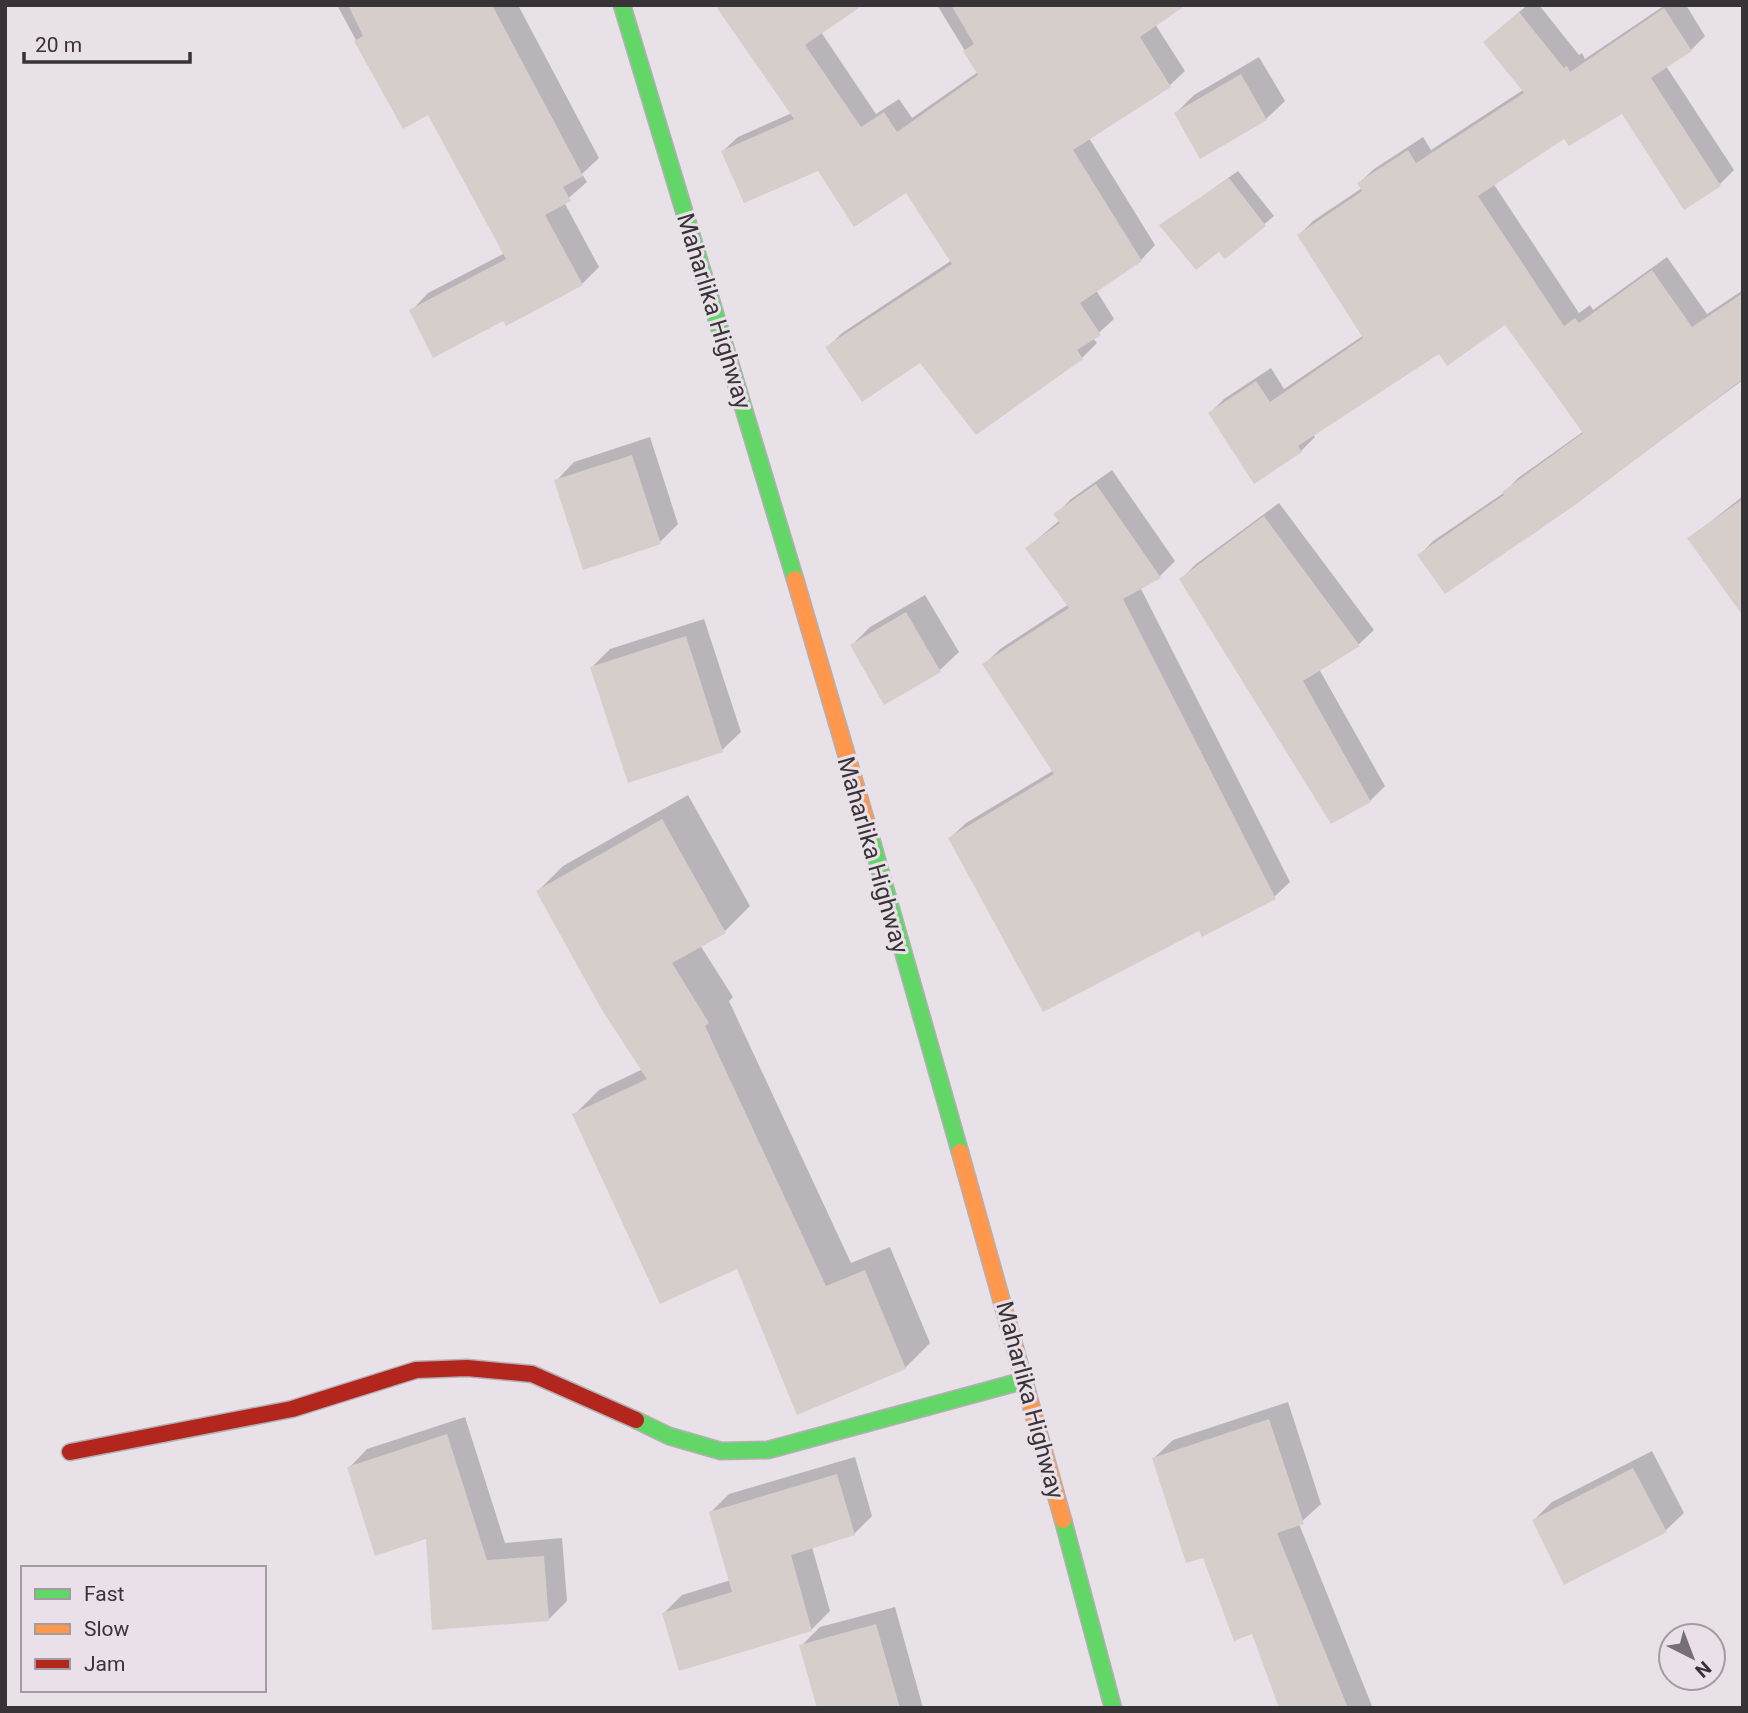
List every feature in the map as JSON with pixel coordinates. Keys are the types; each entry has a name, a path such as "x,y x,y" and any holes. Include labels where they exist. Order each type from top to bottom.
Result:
{"main road":[{"name":"Maharlika Highway","path":"622,5 705,280 1026,1380 1114,1708"},
{"path":"71,1452 292,1409 416,1370 467,1367 532,1374 669,1436 720,1451 768,1450 1026,1380"}],"building":[{"path":"348,5 492,5 583,176 563,187 571,201 545,215 583,285 506,326 503,321 433,358 409,310 506,259 428,115 403,129 354,41 363,36"},
{"path":"715,5 863,5 805,45 861,127 884,112 897,132 978,75 963,51 974,44 951,5 1186,5 1140,37 1171,87 1073,150 1142,261 1080,303 1101,335 1077,350 1083,359 976,435 920,363 862,402 825,347 952,264 906,193 854,227 818,171 744,203 721,151 794,119"},
{"path":"1664,8 1692,51 1651,78 1721,186 1684,210 1622,114 1569,146 1564,139 1478,196 1564,326 1575,318 1579,323 1652,270 1692,327 1743,293 1743,379 1575,505 1445,594 1417,555 1504,495 1502,492 1583,433 1505,325 1447,366 1439,354 1298,446 1302,452 1254,484 1208,413 1256,381 1270,402 1363,338 1297,235 1362,191 1357,183 1408,150 1416,163 1524,93 1483,42 1519,12 1570,72"},
{"path":"1241,74 1267,120 1200,159 1174,113"},
{"path":"1229,178 1266,226 1225,259 1219,252 1196,270 1159,225"},
{"path":"632,455 661,544 583,570 554,480"},
{"path":"1096,484 1161,578 1123,599 1276,899 1202,937 1199,931 1043,1012 948,838 1054,774 982,664 1069,608 1025,548 1060,523 1053,514"},
{"path":"1743,499 1743,616 1687,538"},
{"path":"1264,516 1360,646 1303,681 1371,802 1331,824 1179,579"},
{"path":"906,612 941,672 884,705 850,645"},
{"path":"686,636 723,752 628,783 590,667"},
{"path":"662,819 726,933 672,963 709,1023 705,1026 826,1286 865,1270 906,1369 797,1415 737,1269 660,1304 572,1114 647,1079 602,1010 536,891"},
{"path":"1269,1419 1304,1524 1277,1533 1348,1708 1279,1708 1252,1634 1234,1641 1203,1558 1186,1563 1152,1458"},
{"path":"447,1434 487,1560 544,1556 549,1621 432,1630 426,1539 375,1556 347,1467"},
{"path":"1633,1468 1667,1532 1564,1585 1532,1520"},
{"path":"837,1474 855,1535 791,1555 812,1631 679,1671 662,1613 732,1592 709,1512"},
{"path":"876,1624 900,1708 817,1708 799,1645"}],"traffic: fast":[{"path":"622,5 795,579"},
{"path":"870,835 960,1152"},
{"path":"636,1420 669,1436 721,1451 768,1450 1026,1380"},
{"path":"1063,1520 1113,1708"}],"traffic: slow":[{"path":"795,579 870,835"},
{"path":"960,1152 1063,1520"}],"traffic: jam":[{"path":"70,1452 292,1409 416,1370 467,1368 532,1374 636,1420"}]}
